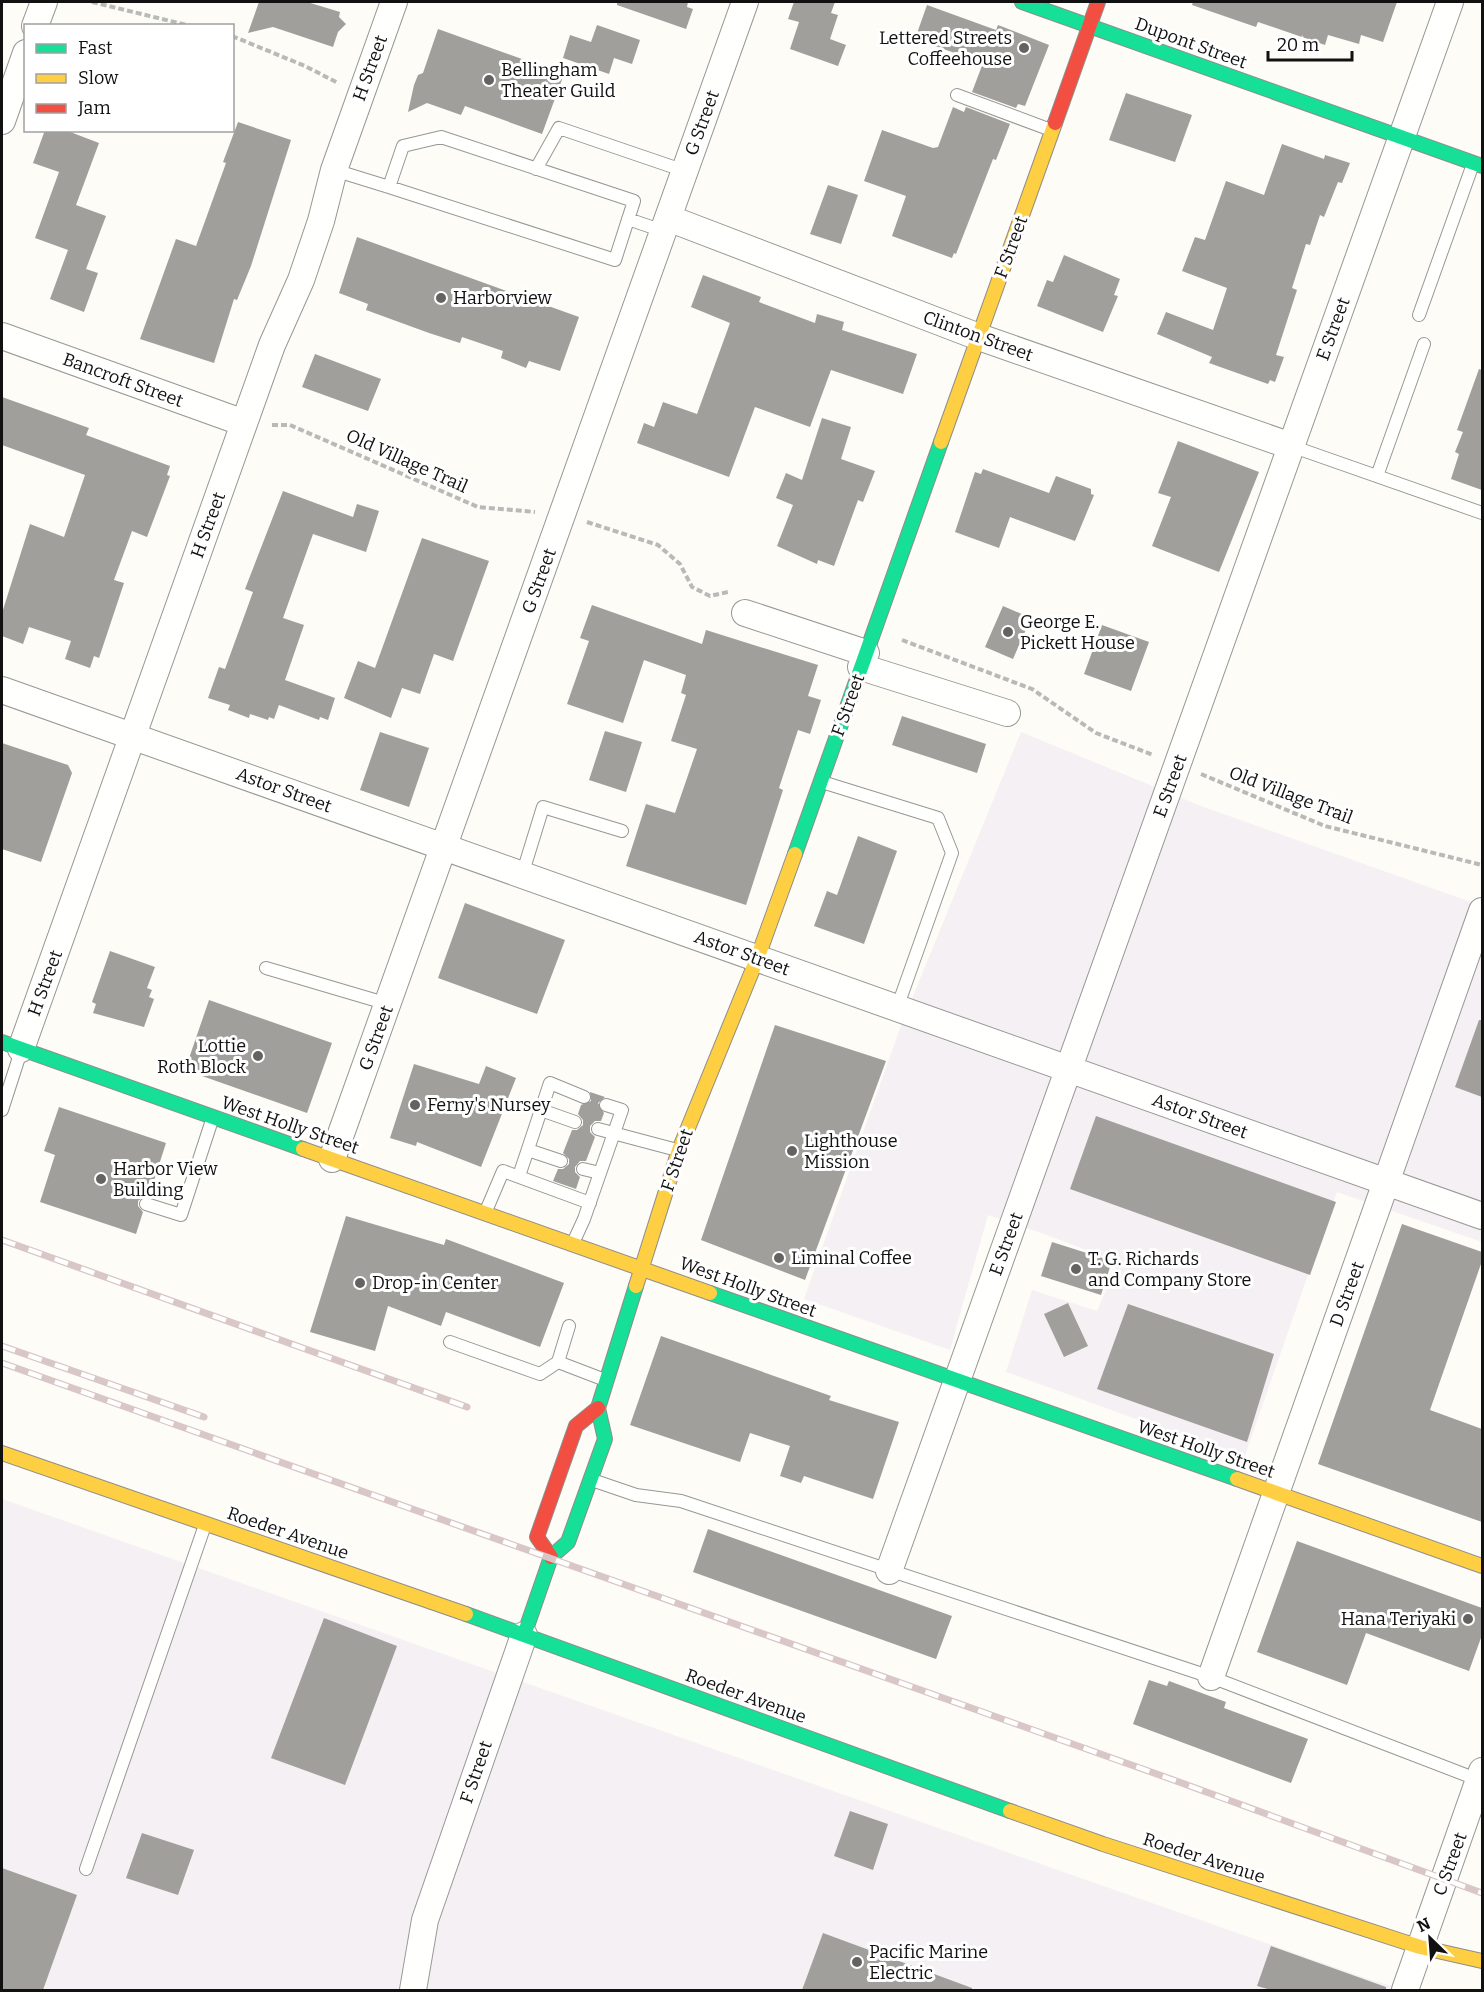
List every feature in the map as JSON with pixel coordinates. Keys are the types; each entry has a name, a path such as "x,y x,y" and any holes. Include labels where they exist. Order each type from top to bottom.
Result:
{"main road":[{"name":"Dupont Street","path":"1022,2 1478,164"},
{"name":"F Street","path":"524,1635 551,1557 568,1542 604,1439 598,1408 640,1268 679,1150 758,958 1098,2"},
{"name":"West Holly Street","path":"11,1046 1482,1566"},
{"path":"551,1557 537,1537 576,1426 598,1408"},
{"name":"Roeder Avenue","path":"2,1453 524,1635 1103,1844 1420,1947 1482,1961"}],"street":[{"path":"36,24 44,2"},
{"name":"H Street","path":"11,1046 133,736 272,345 302,280 334,170 394,2"},
{"name":"G Street","path":"332,1159 745,2"},
{"name":"E Street","path":"889,1571 1450,2"},
{"path":"2,120 24,59"},
{"name":"Clinton Street","path":"665,224 1291,446"},
{"name":"Bancroft Street","path":"2,336 244,423"},
{"path":"745,613 1007,713"},
{"name":"Astor Street","path":"2,690 1482,1216"},
{"name":"D Street","path":"1211,1677 1482,911"},
{"name":"F Street","path":"413,1990 425,1920 524,1635"},
{"name":"C Street","path":"1405,1990 1481,1775"}],"lane":[{"path":"957,94 1052,131"},
{"path":"536,169 559,128 684,171"},
{"path":"334,170 615,260 634,201 441,137 403,146 389,187"},
{"path":"1419,315 1478,164"},
{"path":"628,219 665,224"},
{"path":"1377,476 1424,344"},
{"path":"1291,446 1482,513"},
{"path":"820,782 938,818 952,854 897,1008"},
{"path":"522,875 543,807 622,831"},
{"path":"266,968 388,1004"},
{"path":"2,1110 11,1046"},
{"path":"519,1176 550,1083 584,1097"},
{"path":"572,1244 590,1203 622,1110 606,1106"},
{"path":"542,1110 575,1122"},
{"path":"146,1204 181,1215 213,1117"},
{"path":"598,1130 679,1150"},
{"path":"528,1150 561,1161"},
{"path":"583,1169 600,1173"},
{"path":"485,1214 503,1171 590,1203"},
{"path":"450,1342 540,1374 558,1362 570,1326"},
{"path":"558,1362 607,1381"},
{"path":"590,1479 636,1495 681,1501 1211,1677 1481,1775"},
{"path":"86,1869 206,1524"}],"path":[{"path":"92,2 184,24"},
{"path":"234,37 305,66 346,88 357,106"},
{"name":"Old Village Trail","path":"244,423 290,425 478,507 562,514"},
{"name":"Old Village Trail","path":"1096,733 1178,764 1325,826 1482,865"}],"shaded area":[{"path":"1021,732 1201,806 1482,906 1482,1242 1337,1192 1244,1458 1006,1372 1032,1290 1097,1311 1118,1262 1041,1233 988,1215 950,1350 804,1299 900,1028"},
{"path":"2,1499 1371,1980 1406,1990 2,1990"}],"building":[{"path":"259,2 307,2 340,12 339,17 346,24 338,32 333,47 273,27 248,33"},
{"path":"617,2 688,2 687,7 693,9 686,29 617,5"},
{"path":"794,2 835,2 831,13 838,15 830,39 846,45 838,66 790,49 799,22 788,19"},
{"path":"1193,2 1397,2 1383,42 1361,35 1359,44 1328,35 1325,45 1258,22 1256,27 1192,5"},
{"path":"927,5 996,30 998,25 1049,45 1025,106 1018,104 1016,108 972,92 983,63 915,39"},
{"path":"597,25 640,40 632,64 614,58 609,74 563,58 570,35 591,42"},
{"name":"Bellingham Theater Guild","path":"438,29 564,74 542,134 465,106 461,115 427,103 408,112 414,85 418,75 423,73"},
{"path":"1126,93 1192,115 1175,162 1109,140"},
{"path":"953,107 964,112 966,107 1010,124 996,160 993,159 956,254 954,253 952,258 892,236 906,196 864,181 882,130 933,148 938,147"},
{"path":"238,122 291,140 251,266 237,300 234,299 214,363 140,339 176,239 196,246"},
{"path":"44,132 70,132 99,143 76,205 106,216 86,269 98,273 84,312 50,299 68,250 35,238 59,172 33,163"},
{"path":"1282,144 1324,159 1325,155 1350,163 1342,183 1338,182 1324,217 1320,215 1310,245 1306,244 1292,288 1297,290 1276,355 1284,357 1275,382 1270,380 1268,384 1209,363 1212,357 1157,334 1166,312 1213,330 1227,288 1182,271 1195,237 1205,240 1226,181 1264,195"},
{"path":"828,185 858,195 841,244 810,234"},
{"name":"Harborview","path":"357,237 579,317 560,371 529,361 526,368 501,358 503,351 462,337 460,343 429,333 366,310 368,304 339,293"},
{"path":"1064,255 1120,279 1114,295 1118,296 1103,332 1037,306 1047,280 1053,282"},
{"path":"703,275 761,297 759,302 815,323 817,314 844,322 842,330 917,354 903,394 831,370 810,427 755,407 729,477 637,443 644,423 654,427 663,402 697,414 730,323 691,307"},
{"path":"315,354 381,379 368,411 302,387"},
{"path":"1479,369 1482,370 1482,490 1451,479 1459,454 1455,452 1463,432 1457,430"},
{"path":"2,397 89,428 86,435 170,466 167,475 170,476 147,537 132,531 114,580 124,583 99,658 94,656 90,668 65,659 71,641 29,627 23,644 2,636 2,613 30,524 64,537 85,475 2,445"},
{"path":"822,418 851,427 841,459 875,471 863,502 858,500 834,566 818,560 817,564 777,546 793,505 776,498 786,473 802,480"},
{"path":"1178,441 1259,472 1219,572 1152,546 1171,497 1158,493"},
{"path":"983,469 1049,493 1056,476 1091,489 1091,494 1094,495 1075,541 1010,517 999,548 955,532 975,472 981,474"},
{"path":"283,491 353,517 357,504 379,511 366,552 313,534 283,618 304,625 285,680 335,698 328,720 320,717 319,720 279,705 274,719 269,717 268,720 250,714 249,718 228,710 230,705 208,698 219,667 225,669 253,592 245,589"},
{"path":"422,538 489,561 453,661 434,654 420,694 402,688 391,718 344,698 358,661 375,668"},
{"path":"592,605 702,644 706,630 818,665 808,696 821,700 810,734 798,730 779,788 783,790 746,905 626,866 646,804 675,813 697,749 671,741 686,695 681,693 686,675 644,660 623,723 567,704 589,641 580,638"},
{"name":"George E. Pickett House","path":"1003,606 1031,618 1013,659 985,647"},
{"path":"1102,625 1149,642 1131,691 1084,674"},
{"path":"902,716 986,744 977,773 892,745"},
{"path":"605,731 642,742 626,792 589,780"},
{"path":"380,732 429,748 409,807 360,790"},
{"path":"2,743 68,765 72,773 41,862 2,849"},
{"path":"858,836 897,851 864,944 814,926 827,891 837,895"},
{"path":"465,903 565,940 537,1014 438,978"},
{"path":"110,951 155,967 147,988 152,990 149,997 154,999 144,1027 93,1013 96,1004 92,1002"},
{"name":"Lottie Roth Block","path":"209,1000 332,1043 307,1113 185,1070"},
{"path":"1479,1020 1482,1020 1482,1097 1455,1087"},
{"name":"Lighthouse Mission","path":"775,1025 886,1061 805,1280 701,1240"},
{"path":"414,1064 479,1084 486,1066 516,1078 481,1167 417,1142 416,1146 390,1138"},
{"path":"590,1092 605,1097 598,1103 604,1113 601,1121 595,1121 590,1126 590,1132 595,1137 586,1161 580,1161 575,1167 575,1172 580,1177 576,1189 553,1181 558,1169 563,1169 569,1164 569,1159 563,1153 572,1130 577,1130 583,1125 583,1120 578,1114 581,1105 591,1101"},
{"name":"Harbor View Building","path":"59,1107 166,1143 149,1196 144,1196 138,1201 138,1206 143,1212 136,1234 40,1202 55,1155 44,1151"},
{"path":"1096,1116 1336,1202 1310,1275 1070,1189"},
{"path":"346,1216 444,1245 446,1239 564,1283 540,1347 446,1312 441,1326 388,1306 375,1351 310,1332"},
{"path":"1402,1224 1482,1252 1482,1261 1430,1410 1482,1429 1482,1522 1318,1464"},
{"name":"T. G. Richards and Company Store","path":"1052,1242 1112,1261 1101,1295 1041,1276"},
{"path":"1068,1303 1088,1346 1064,1357 1044,1314"},
{"path":"1128,1304 1274,1354 1247,1442 1097,1389"},
{"path":"661,1336 831,1396 829,1400 899,1422 873,1499 804,1476 801,1483 780,1476 790,1446 750,1433 740,1462 630,1425"},
{"path":"708,1529 952,1616 936,1659 693,1572"},
{"path":"1297,1541 1482,1608 1482,1635 1469,1671 1366,1633 1347,1685 1257,1652"},
{"path":"324,1618 397,1646 345,1785 271,1758"},
{"path":"1149,1680 1167,1686 1169,1681 1226,1702 1224,1708 1308,1739 1291,1783 1133,1724"},
{"path":"850,1811 888,1824 873,1870 834,1856"},
{"path":"142,1833 194,1850 178,1895 126,1878"},
{"path":"2,1868 77,1895 43,1990 2,1990"},
{"name":"Pacific Marine Electric","path":"823,1933 972,1988 972,1990 802,1990"},
{"path":"1271,1946 1386,1987 1386,1990 1271,1990 1257,1986"}],"railway":[{"path":"2,1240 467,1407"},
{"path":"2,1346 204,1417"},
{"path":"2,1363 1168,1778 1482,1893"}],"traffic: fast":[{"path":"1022,2 1482,166"},
{"path":"795,854 941,442"},
{"path":"2,1042 303,1149"},
{"path":"524,1635 551,1557 568,1542 605,1439 598,1408 636,1286"},
{"path":"710,1293 1237,1479"},
{"path":"466,1614 1010,1811"}],"traffic: slow":[{"path":"941,442 1055,123"},
{"path":"636,1286 679,1150 757,959 795,854"},
{"path":"303,1149 710,1293"},
{"path":"2,1453 466,1614"},
{"path":"1237,1479 1482,1566"},
{"path":"1010,1811 1103,1844 1420,1947 1482,1961"}],"traffic: jam":[{"path":"1055,123 1098,2"},
{"path":"551,1557 537,1537 576,1426 598,1408"}],"place":[{"name":"Lettered Streets Coffeehouse","path":"1024,48"},
{"name":"Bellingham Theater Guild","path":"489,80"},
{"name":"Harborview","path":"441,298"},
{"name":"George E. Pickett House","path":"1008,632"},
{"name":"Lottie Roth Block","path":"258,1056"},
{"name":"Ferny's Nursey","path":"415,1105"},
{"name":"Lighthouse Mission","path":"792,1151"},
{"name":"Harbor View Building","path":"101,1179"},
{"name":"Liminal Coffee","path":"779,1258"},
{"name":"T. G. Richards and Company Store","path":"1076,1269"},
{"name":"Drop-in Center","path":"360,1283"},
{"name":"Hana Teriyaki","path":"1468,1619"},
{"name":"Pacific Marine Electric","path":"857,1962"}]}
